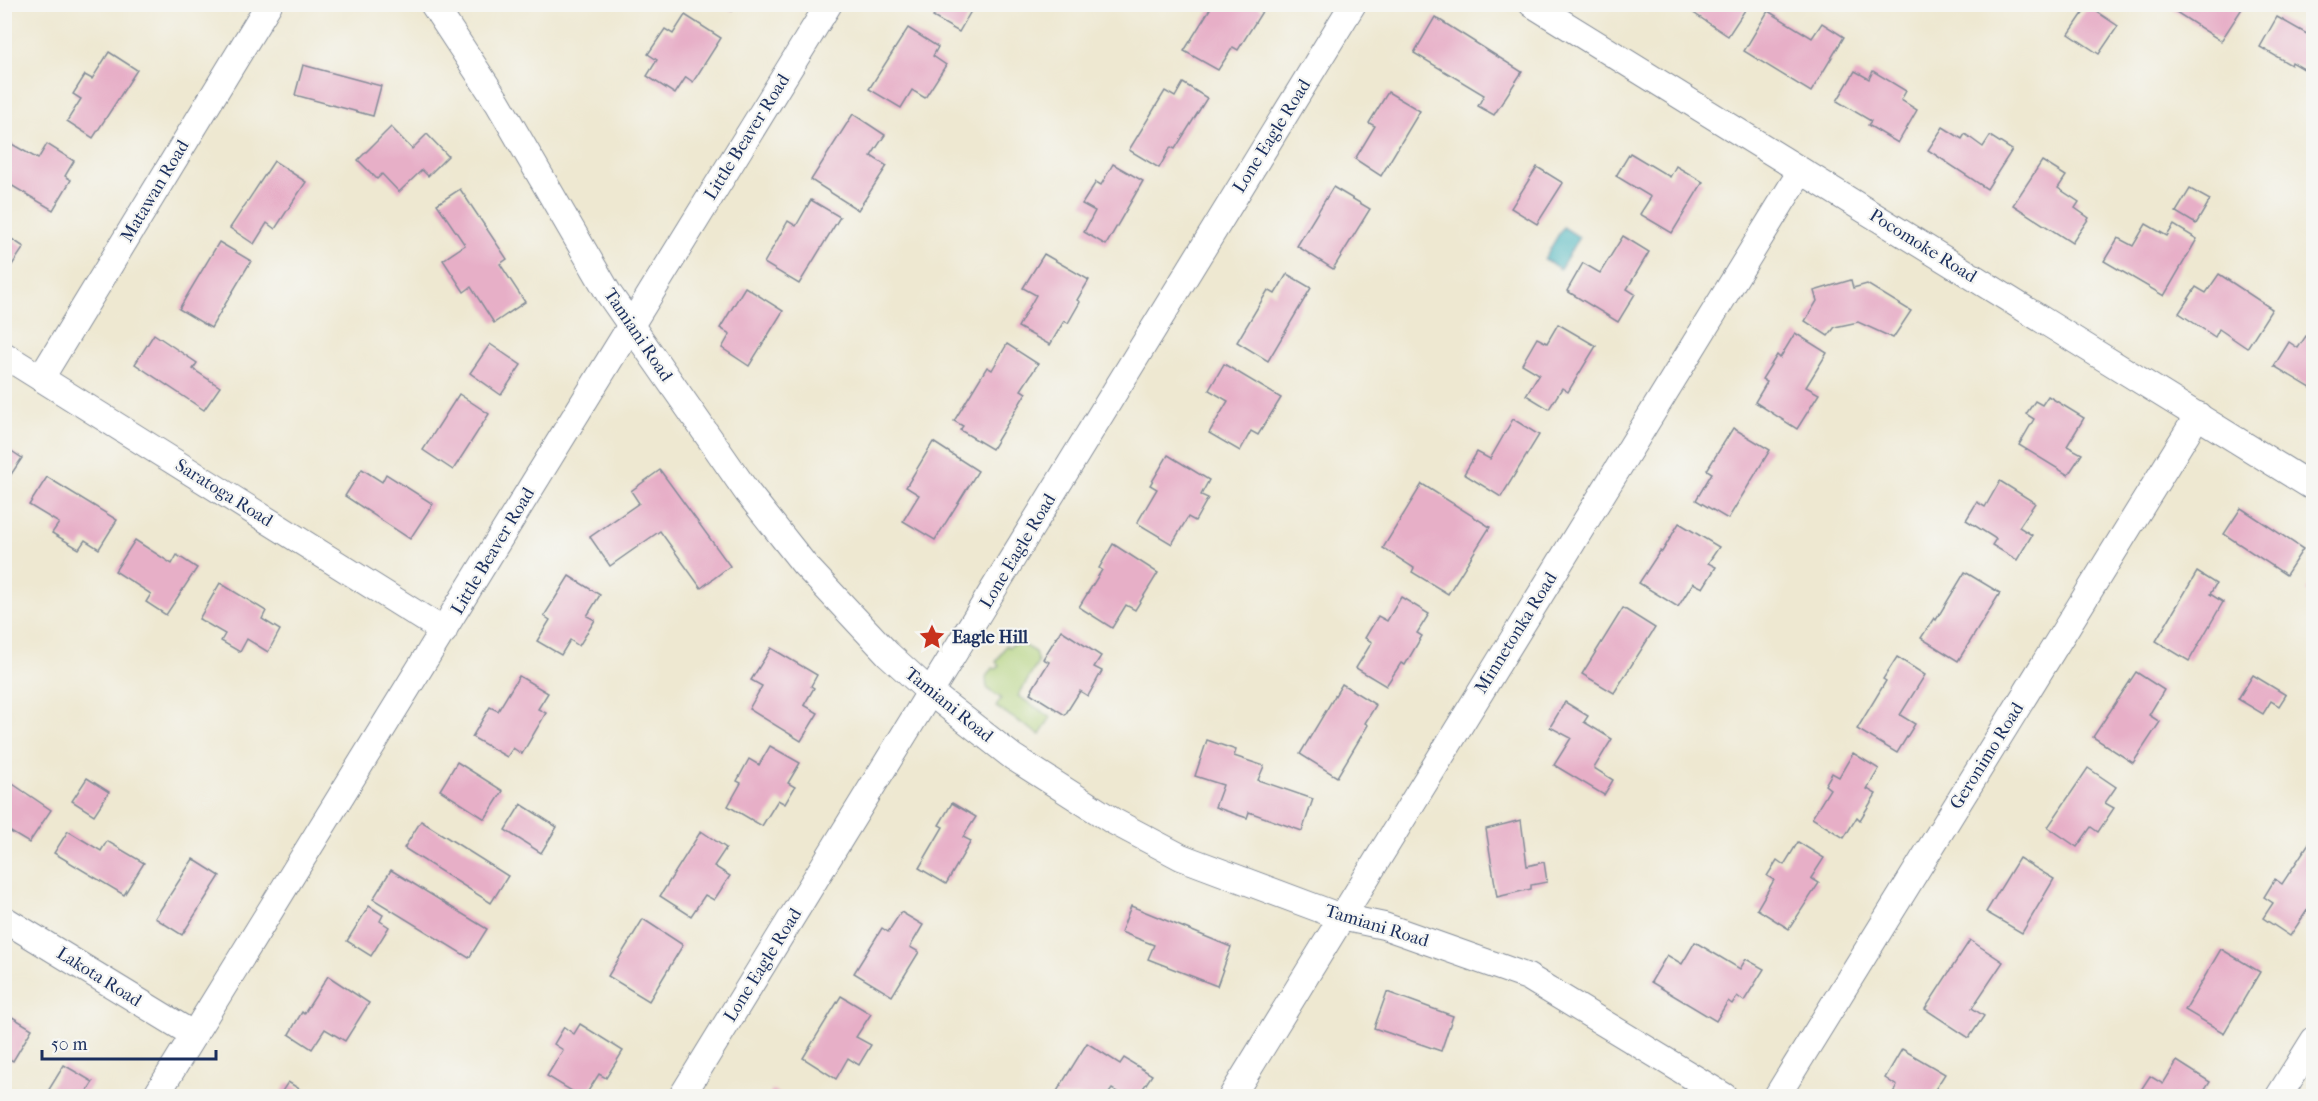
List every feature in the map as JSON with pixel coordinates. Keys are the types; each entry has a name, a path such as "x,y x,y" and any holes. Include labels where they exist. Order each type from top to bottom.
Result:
{"street":[{"name":"Matawan Road","path":"41,378 270,4"},
{"name":"Tamiani Road","path":"433,4 498,103 609,294 747,492 804,564 888,654 931,693 1013,757 1113,821 1181,857 1341,917 1384,926 1528,977 1724,1096"},
{"name":"Little Beaver Road","path":"156,1096 829,4"},
{"name":"Lone Eagle Road","path":"682,1096 1353,4"},
{"name":"Pocomoke Road","path":"1532,4 2313,488"},
{"name":"Minnetonka Road","path":"1232,1096 1801,171"},
{"name":"Saratoga Road","path":"4,356 444,631"},
{"name":"Geronimo Road","path":"1777,1096 2198,415"},
{"name":"Lakota Road","path":"4,919 194,1035"},
{"path":"2279,1096 2313,1040"}],"green space":[{"path":"1018,642 1035,652 1038,663 1018,696 1051,717 1040,735 996,707 1001,698 987,689 986,677 992,668 997,669 999,666 996,662 1006,645 1009,647"}],"water":[{"path":"1563,227 1579,237 1560,269 1544,259"}],"building":[{"path":"722,4 736,4 732,11"},
{"path":"941,4 975,4 959,32 933,17"},
{"path":"1213,4 1254,4 1263,10 1238,50 1233,47 1218,70 1184,51"},
{"path":"1680,4 1749,4 1728,36"},
{"path":"2177,4 2245,4 2221,41 2173,10"},
{"path":"2088,6 2118,26 2099,54 2069,34"},
{"path":"1768,11 1812,38 1822,23 1844,37 1811,92 1744,51"},
{"path":"685,15 721,38 693,82 686,77 675,94 647,76 657,60 648,54 665,29 673,34"},
{"path":"1435,17 1522,72 1494,115 1478,106 1484,95 1414,53"},
{"path":"2277,17 2314,38 2314,75 2260,47"},
{"path":"908,28 938,47 933,56 946,65 925,98 912,90 901,108 869,89"},
{"path":"109,52 137,70 93,138 67,121 81,99 73,94 85,75 92,79"},
{"path":"303,65 381,86 373,116 295,95"},
{"path":"1855,71 1869,79 1873,71 1906,91 1901,100 1917,110 1898,143 1868,125 1871,121 1837,101"},
{"path":"1183,83 1207,98 1175,149 1171,147 1159,168 1129,150 1165,91 1175,97"},
{"path":"1388,92 1420,111 1381,176 1355,159 1375,126 1369,123"},
{"path":"853,114 885,135 871,156 887,166 858,210 811,180"},
{"path":"391,127 412,149 427,134 448,156 428,176 422,170 399,192 382,174 377,179 358,160"},
{"path":"1943,127 1962,139 1965,134 1983,147 1990,136 2012,150 1987,189 1928,150"},
{"path":"10,143 38,159 47,144 74,161 65,176 71,180 53,210 4,181 4,152"},
{"path":"1630,153 1670,177 1676,166 1703,182 1672,233 1640,214 1651,197 1616,176"},
{"path":"274,161 306,182 275,229 267,223 254,244 230,228"},
{"path":"2042,161 2066,176 2058,188 2079,202 2075,208 2089,218 2072,243 2013,205"},
{"path":"1113,164 1143,181 1106,245 1084,232 1095,211 1082,204 1096,182 1101,185"},
{"path":"1537,167 1563,183 1537,224 1511,208"},
{"path":"1333,187 1370,209 1333,269 1297,246"},
{"path":"460,189 507,259 500,264 525,302 494,323 471,287 464,292 443,260 465,245 437,204"},
{"path":"2190,189 2210,200 2196,224 2176,212"},
{"path":"811,200 840,217 799,284 764,263 788,221 796,226"},
{"path":"2146,224 2167,236 2174,225 2197,239 2164,296 2104,261 2118,238 2133,246"},
{"path":"4,234 24,247 4,277"},
{"path":"1623,236 1649,252 1627,289 1635,294 1618,322 1567,291 1583,263 1600,273"},
{"path":"219,242 251,261 211,328 179,309"},
{"path":"1044,254 1089,280 1077,300 1080,302 1068,323 1064,321 1050,345 1018,327 1036,295 1023,288"},
{"path":"1287,274 1311,288 1268,361 1237,342 1268,290 1275,294"},
{"path":"2219,274 2272,309 2247,348 2219,329 2215,337 2179,313 2196,287 2206,293"},
{"path":"1851,280 1853,288 1867,284 1911,311 1893,338 1858,322 1835,327 1828,336 1805,321 1817,301 1814,291"},
{"path":"745,287 783,311 749,366 722,348 730,334 720,328"},
{"path":"1558,324 1596,346 1568,392 1562,388 1549,409 1526,395 1539,374 1522,364 1537,338 1547,343"},
{"path":"1795,333 1827,353 1806,387 1819,394 1797,429 1755,402 1767,382 1762,379 1777,355 1780,358"},
{"path":"154,334 197,363 193,369 220,387 204,410 135,364"},
{"path":"2306,336 2314,341 2314,390 2274,366 2289,342 2298,348"},
{"path":"490,344 521,365 501,395 470,373"},
{"path":"1007,344 1038,364 1021,390 1026,393 992,449 960,430 963,426 954,421 987,367 992,370"},
{"path":"1224,364 1281,398 1258,435 1251,431 1240,451 1209,433 1228,401 1209,390"},
{"path":"459,394 489,414 453,470 423,450"},
{"path":"2048,396 2084,418 2067,446 2082,454 2068,475 2019,445 2034,419 2026,414 2035,401 2042,405"},
{"path":"1513,419 1539,435 1501,497 1464,474 1477,452 1490,459"},
{"path":"1733,428 1770,450 1728,519 1696,500 1712,473 1707,470"},
{"path":"933,442 978,471 935,540 903,521 919,495 906,487"},
{"path":"4,446 22,458 4,485"},
{"path":"1168,455 1209,480 1201,495 1208,498 1195,521 1188,517 1172,544 1137,523 1157,489 1150,485"},
{"path":"362,469 382,482 386,474 433,504 410,539 345,496"},
{"path":"660,470 730,566 701,588 660,531 610,566 590,537 639,503 631,491"},
{"path":"47,477 117,520 99,549 85,540 79,549 52,533 59,523 29,505"},
{"path":"2000,481 2035,503 2019,527 2032,535 2017,560 1992,545 1996,539 1966,520 1977,502 1985,507"},
{"path":"1422,484 1490,527 1448,594 1412,572 1414,568 1383,548"},
{"path":"2241,508 2303,549 2286,575 2224,534"},
{"path":"1679,523 1719,547 1708,563 1716,567 1703,588 1693,583 1678,607 1639,583 1660,551 1662,552"},
{"path":"135,540 172,564 177,555 197,568 166,615 146,602 151,594 115,571"},
{"path":"1113,544 1158,573 1135,610 1126,605 1112,628 1079,607 1102,570 1099,568"},
{"path":"1965,572 2000,593 1958,661 1921,638 1934,618 1936,620"},
{"path":"2197,572 2216,584 2210,594 2223,602 2189,661 2156,641"},
{"path":"569,576 600,595 587,616 595,620 579,646 570,640 561,655 537,641 550,620 544,616"},
{"path":"2314,579 2314,596 2306,591"},
{"path":"220,583 266,611 262,619 280,630 268,652 247,639 240,652 221,641 225,634 199,619"},
{"path":"1401,597 1429,614 1417,633 1422,636 1405,665 1401,663 1386,686 1356,668 1372,642 1365,638 1378,616 1387,621"},
{"path":"1623,608 1655,628 1614,693 1582,674"},
{"path":"1061,630 1101,656 1094,667 1102,671 1088,696 1080,691 1065,715 1030,693 1049,662 1043,659"},
{"path":"771,648 817,675 811,686 814,688 804,705 818,713 801,741 749,709 762,686 751,680"},
{"path":"1897,657 1925,675 1900,715 1915,724 1897,753 1857,729 1886,681 1883,679"},
{"path":"2136,672 2164,690 2149,715 2160,722 2133,763 2093,737"},
{"path":"2253,675 2286,695 2279,706 2271,701 2263,714 2238,699"},
{"path":"519,676 548,693 538,709 546,713 522,754 513,748 507,757 472,737 490,707 498,711"},
{"path":"1342,684 1376,705 1365,723 1368,725 1337,777 1300,754"},
{"path":"1565,702 1588,716 1584,722 1612,739 1594,768 1613,780 1604,795 1554,765 1571,738 1550,727"},
{"path":"1207,740 1236,750 1234,756 1264,766 1258,780 1313,799 1302,831 1249,812 1247,818 1215,807 1223,785 1195,776"},
{"path":"770,746 800,763 788,783 795,787 785,804 778,800 762,826 728,806 741,783 737,781 749,759 759,765"},
{"path":"1853,753 1879,769 1867,789 1876,794 1860,820 1857,817 1844,838 1812,818 1830,789 1825,785 1832,773 1839,777"},
{"path":"457,762 503,791 485,819 440,790"},
{"path":"2088,768 2116,787 2105,803 2114,808 2098,832 2091,827 2077,847 2048,827"},
{"path":"4,778 51,810 29,843 4,828"},
{"path":"87,778 109,792 94,815 72,801"},
{"path":"952,803 976,817 963,837 971,841 946,884 919,868 943,827 939,825"},
{"path":"521,804 557,827 541,853 505,830"},
{"path":"1521,820 1527,866 1544,862 1547,882 1531,885 1531,889 1497,897 1486,829"},
{"path":"421,821 508,876 491,903 404,848"},
{"path":"68,831 101,851 107,841 144,863 124,895 54,853"},
{"path":"701,831 726,848 714,866 730,876 714,900 705,895 691,916 660,896"},
{"path":"2311,840 2314,842 2314,900 2290,936 2263,918 2273,903 2264,897 2275,879 2282,884"},
{"path":"1798,842 1824,858 1811,878 1819,883 1789,929 1757,909 1774,880 1767,876 1777,860 1784,865"},
{"path":"2019,858 2054,879 2022,933 1986,912"},
{"path":"193,859 220,876 182,935 155,918"},
{"path":"391,870 487,929 469,958 373,899"},
{"path":"369,906 383,915 380,921 389,927 371,956 347,941"},
{"path":"1131,906 1231,947 1217,986 1148,959 1154,945 1121,932"},
{"path":"901,912 923,925 910,947 919,952 892,996 854,973 882,928 888,932"},
{"path":"643,919 683,945 649,1001 608,976"},
{"path":"1970,940 2003,962 1972,1008 1984,1016 1969,1038 1925,1009"},
{"path":"1695,942 1740,969 1746,959 1764,969 1744,1001 1737,996 1732,1004 1728,1001 1716,1021 1651,982 1667,955 1682,964"},
{"path":"2221,949 2260,972 2224,1033 2185,1010"},
{"path":"328,976 369,1003 345,1041 325,1029 312,1049 289,1034"},
{"path":"1387,992 1453,1016 1441,1051 1374,1028"},
{"path":"841,996 871,1014 856,1037 871,1045 859,1065 848,1058 836,1079 803,1058"},
{"path":"4,1012 32,1029 13,1061 4,1056"},
{"path":"580,1024 623,1051 606,1078 599,1074 585,1096 580,1096 547,1076 563,1050 554,1044 564,1027 574,1034"},
{"path":"1087,1043 1120,1064 1124,1058 1152,1075 1138,1096 1124,1096 1112,1089 1107,1096 1054,1096"},
{"path":"1902,1049 1945,1074 1931,1096 1891,1096 1897,1086 1885,1078"},
{"path":"2177,1061 2210,1082 2201,1096 2137,1096 2150,1076 2163,1084"},
{"path":"64,1065 93,1082 84,1096 45,1096"},
{"path":"288,1082 306,1093 304,1096 279,1096"},
{"path":"772,1090 783,1096 769,1096"}],"place":[{"name":"Eagle Hill","path":"932,637"}]}
